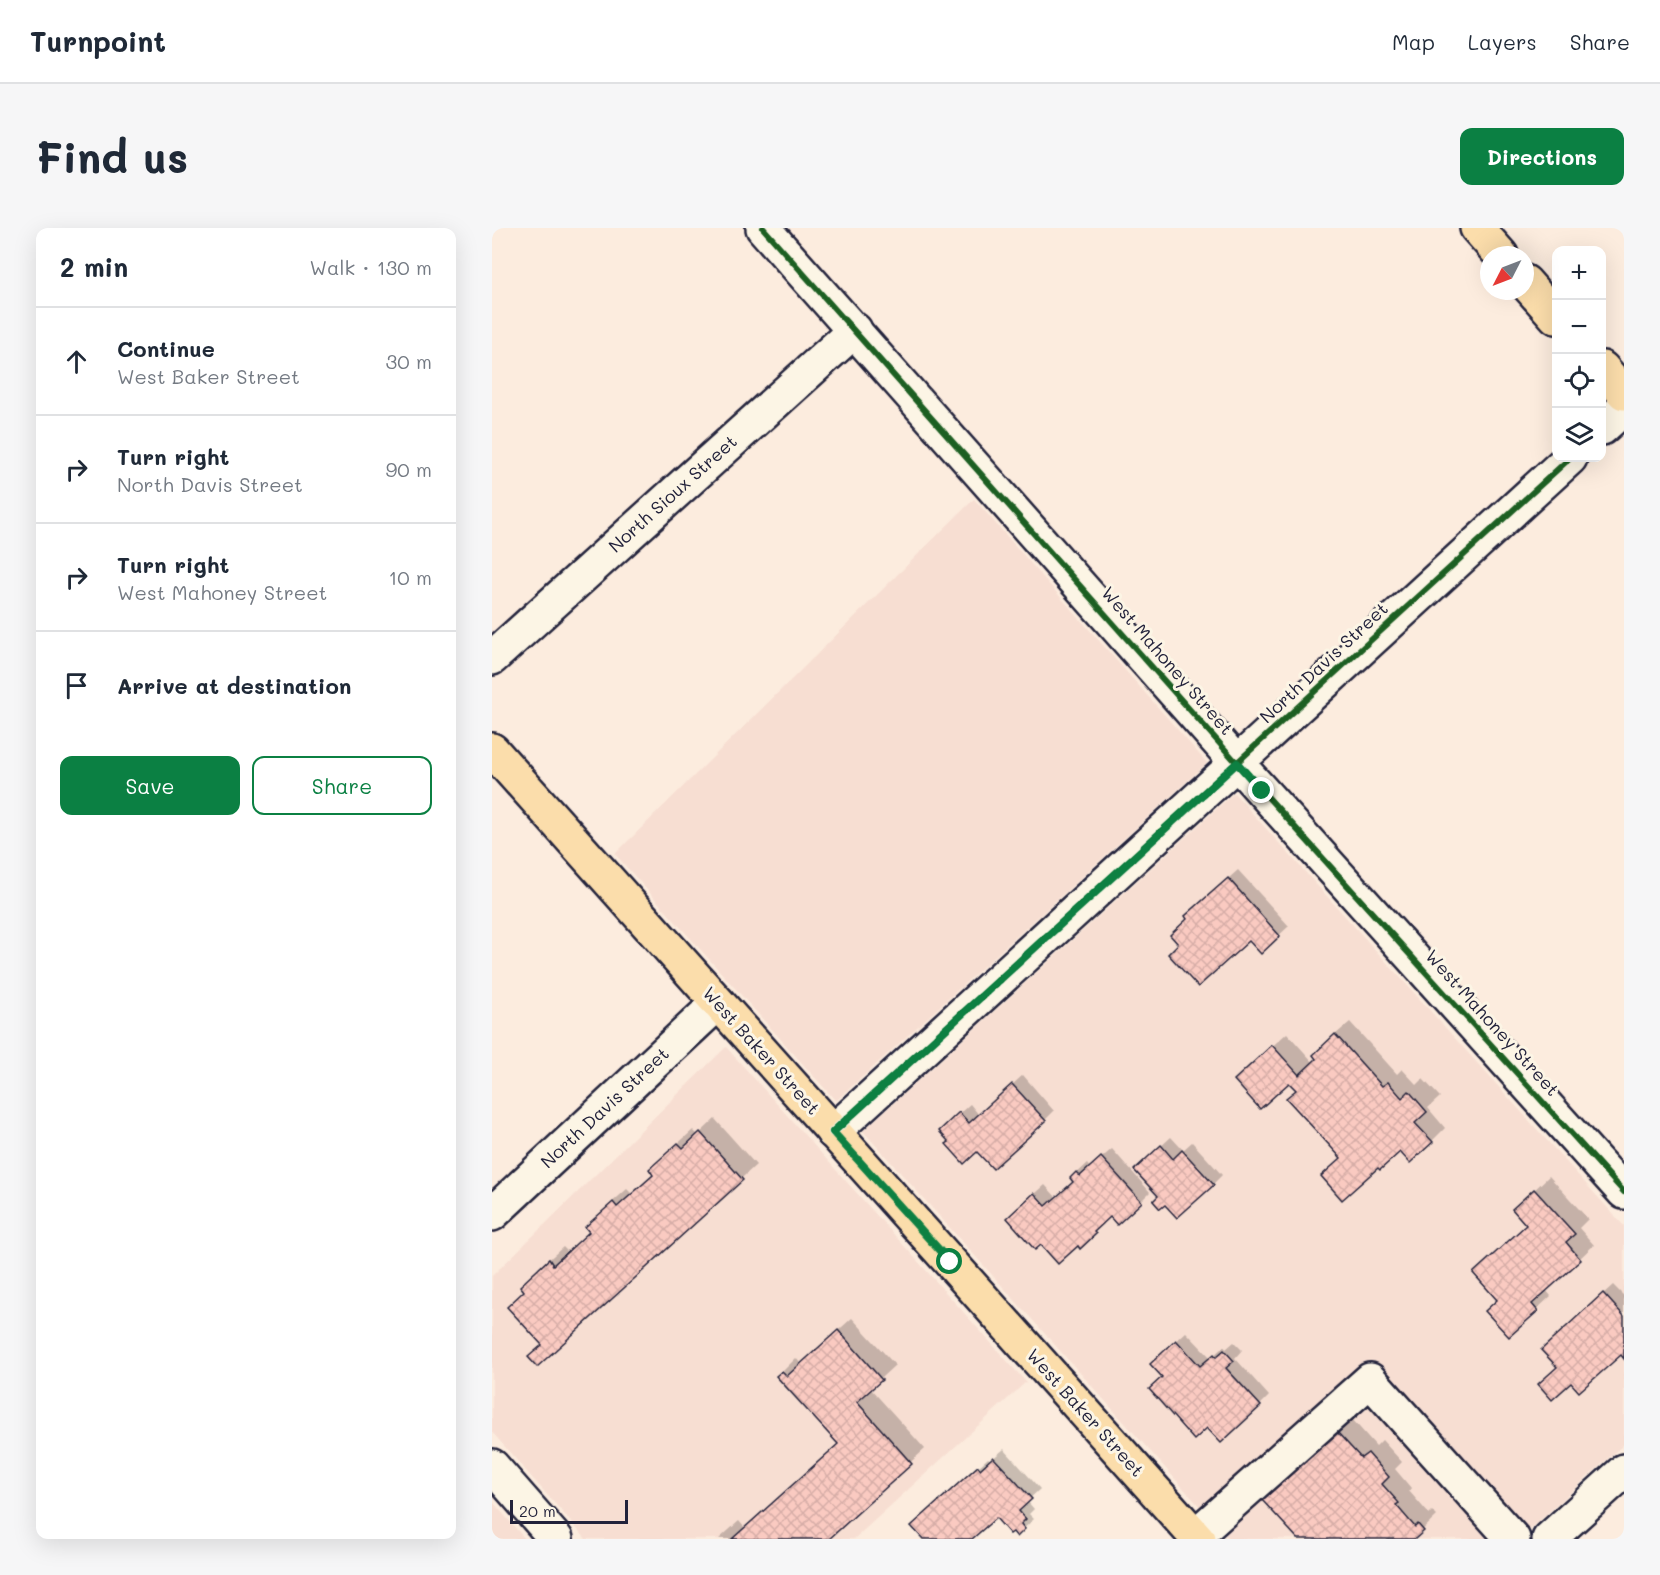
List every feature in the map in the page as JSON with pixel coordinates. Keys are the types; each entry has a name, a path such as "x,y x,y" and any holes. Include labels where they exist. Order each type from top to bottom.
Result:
{"main road":[{"path":"1477,228 1493,246"},
{"path":"1534,292 1552,312"},
{"path":"1606,373 1624,393"},
{"name":"West Baker Street","path":"492,750 1197,1537"}],"street":[{"name":"West Mahoney Street","path":"763,228 1237,763 1624,1192"},
{"name":"North Sioux Street","path":"492,658 855,330"},
{"path":"1606,424 1624,408"},
{"name":"North Davis Street","path":"833,1132 1566,462"},
{"name":"North Davis Street","path":"492,1214 718,1003"},
{"path":"1197,1537 1370,1380 1513,1539"},
{"path":"492,1466 556,1539"},
{"path":"1549,1539 1624,1472"}],"shaded area":[{"path":"974,499 1207,763 836,1101 615,854"},
{"path":"1234,793 1624,1226 1624,1444 1519,1539 1229,1539 863,1131"},
{"path":"726,1047 1026,1382 854,1539 586,1539 492,1432 492,1276"},
{"path":"492,1501 525,1539 492,1539"}],"building":[{"path":"1228,878 1280,936 1261,954 1249,941 1198,987 1168,954 1178,944 1170,935 1187,919 1185,916"},
{"path":"1335,1034 1382,1086 1388,1082 1402,1098 1409,1091 1427,1112 1415,1123 1433,1142 1410,1163 1400,1152 1342,1200 1321,1176 1341,1158 1286,1098 1296,1090 1289,1083 1260,1109 1234,1080 1272,1045 1299,1075 1316,1059 1313,1055"},
{"path":"1012,1084 1046,1121 993,1169 977,1152 964,1164 946,1144 949,1142 939,1131 959,1112 969,1123"},
{"path":"700,1132 743,1180 537,1367 528,1357 542,1345 507,1307 524,1291 520,1286 549,1259 553,1265 589,1232 585,1227 613,1202 617,1207 653,1175 649,1169 678,1143 683,1148"},
{"path":"1161,1145 1173,1159 1182,1150 1214,1185 1177,1218 1165,1205 1160,1209 1153,1201 1158,1196 1134,1170"},
{"path":"1101,1157 1142,1202 1117,1225 1110,1217 1080,1249 1078,1246 1058,1264 1041,1245 1035,1250 1007,1218 1034,1193 1046,1206 1073,1182 1070,1178 1076,1172 1080,1176"},
{"path":"1534,1189 1575,1234 1566,1242 1581,1260 1532,1304 1538,1311 1509,1337 1485,1311 1497,1300 1473,1273 1526,1225 1512,1209"},
{"path":"1603,1293 1624,1316 1624,1359 1621,1355 1579,1392 1571,1383 1552,1400 1538,1384 1557,1367 1541,1350"},
{"path":"838,1330 882,1380 857,1402 912,1464 829,1539 732,1539 838,1444 776,1376 782,1371 787,1376"},
{"path":"1176,1340 1200,1366 1214,1354 1216,1357 1224,1350 1234,1361 1226,1368 1261,1406 1221,1443 1207,1428 1194,1440 1149,1389 1162,1377 1150,1364"},
{"path":"1337,1432 1361,1458 1368,1453 1389,1477 1382,1484 1399,1503 1396,1505 1415,1527 1418,1524 1424,1531 1415,1539 1298,1539 1262,1500"},
{"path":"993,1457 1032,1499 1019,1511 1026,1519 1021,1524 1025,1529 1017,1537 1013,1532 1010,1534 996,1518 972,1539 923,1539 911,1526 978,1466 980,1469"}],"cycle path":[{"path":"763,228 1237,763 1624,1192"},
{"path":"833,1132 1566,462"}],"route":[{"path":"950,1262 833,1132 1237,763 1262,791"}]}
